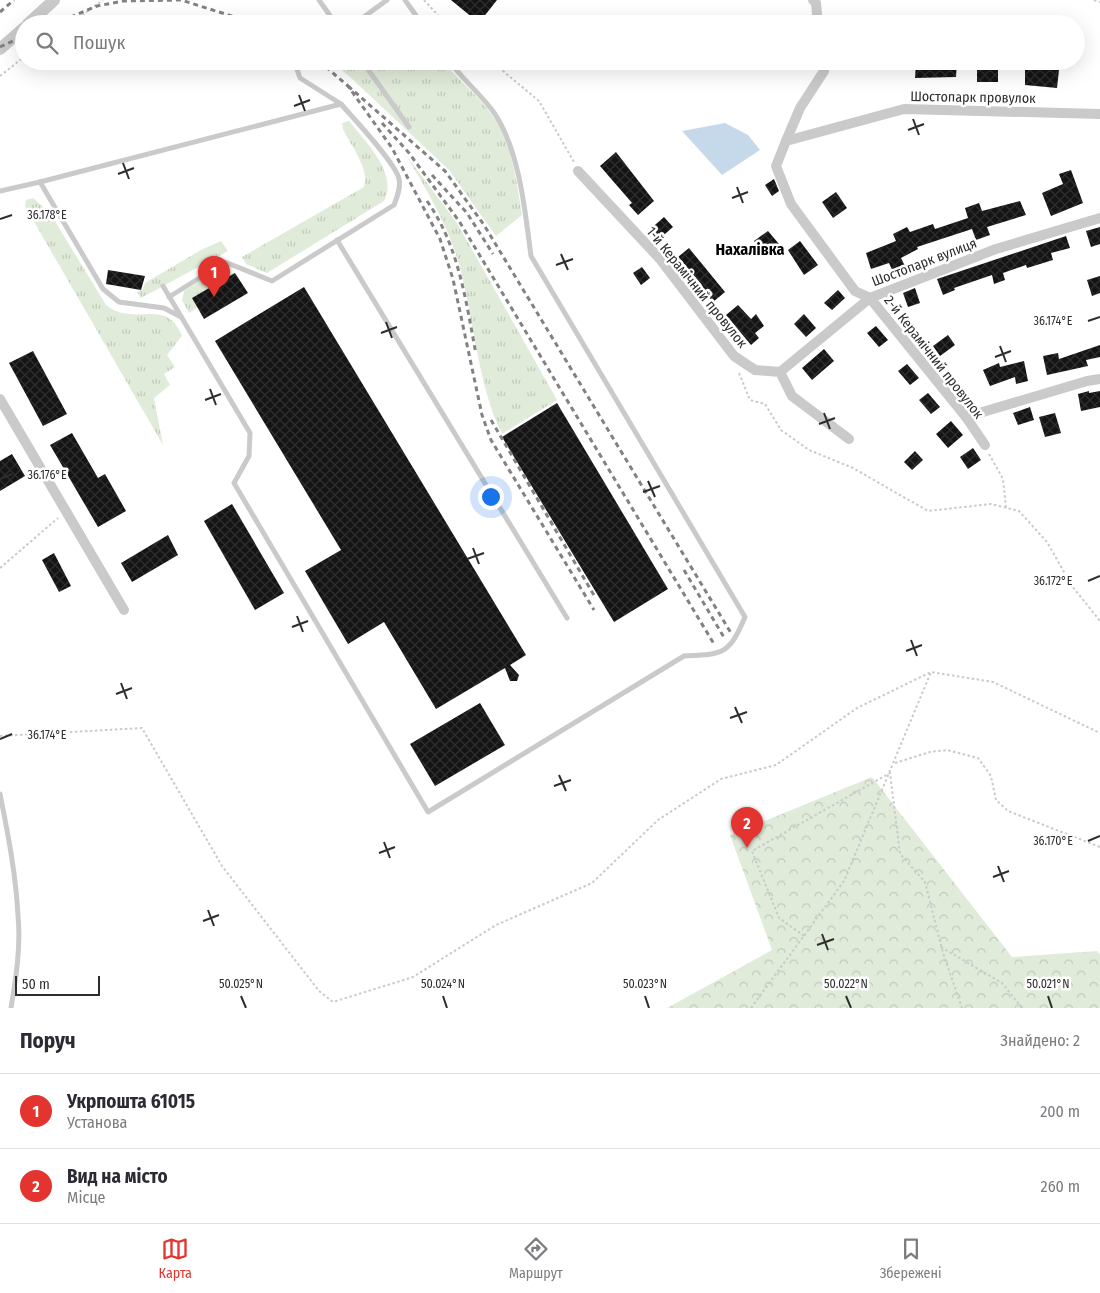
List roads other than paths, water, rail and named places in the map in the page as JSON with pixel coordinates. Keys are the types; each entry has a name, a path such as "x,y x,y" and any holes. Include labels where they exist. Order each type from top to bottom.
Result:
{"street":[{"path":"38,15 54,0"},
{"path":"813,0 816,3 817,15"},
{"path":"0,49 15,36"},
{"path":"786,141 800,108 824,70"},
{"name":"Шостопарк провулок","path":"786,141 904,109 1100,114"},
{"name":"2-й Керамічний провулок","path":"786,141 776,166 791,204 855,291 870,298 966,417 985,445"},
{"name":"1-й Керамічний провулок","path":"578,171 660,259 734,356 755,370 780,372"},
{"name":"Шостопарк вулиця","path":"780,372 870,298 996,249 1100,218"},
{"path":"780,372 792,396 850,439"},
{"path":"966,417 1087,381 1100,379"},
{"path":"0,399 124,610"}],"lane":[{"path":"319,0 330,15"},
{"path":"366,15 387,0"},
{"path":"405,0 416,15"},
{"path":"169,297 225,262 272,281 394,205 399,178 390,164 341,104 300,78 297,70"},
{"path":"369,70 409,126"},
{"path":"163,286 250,433 249,456 234,483 428,812 684,656 718,655 736,638 745,618 530,256 524,205 507,135 494,112 457,70"},
{"path":"0,191 341,104"},
{"path":"40,182 103,289 119,302 164,308 181,317"},
{"path":"337,240 567,618"},
{"path":"0,794 11,850 19,918 16,977 11,1008"}],"water":[{"path":"725,123 748,135 760,150 722,175 682,131"}],"railway":[{"path":"0,12 14,0"},
{"path":"76,15 97,6 123,1 181,0 228,15"},
{"path":"0,47 15,40"},
{"path":"329,70 348,86 392,148 440,239 453,279 482,415 491,440 594,610"},
{"path":"348,86 445,171 484,225 731,633"},
{"path":"382,123 409,153 459,221 714,644"},
{"path":"432,175 467,213 493,254"},
{"path":"427,201 438,218 454,255 465,295 476,354"},
{"path":"491,420 595,597"},
{"path":"684,570 725,639"}],"place":[{"name":"Укрпошта 61015","path":"214,297"},
{"name":"Вид на місто","path":"747,848"}],"district":[{"name":"Нахалівка","path":"750,249"}]}
